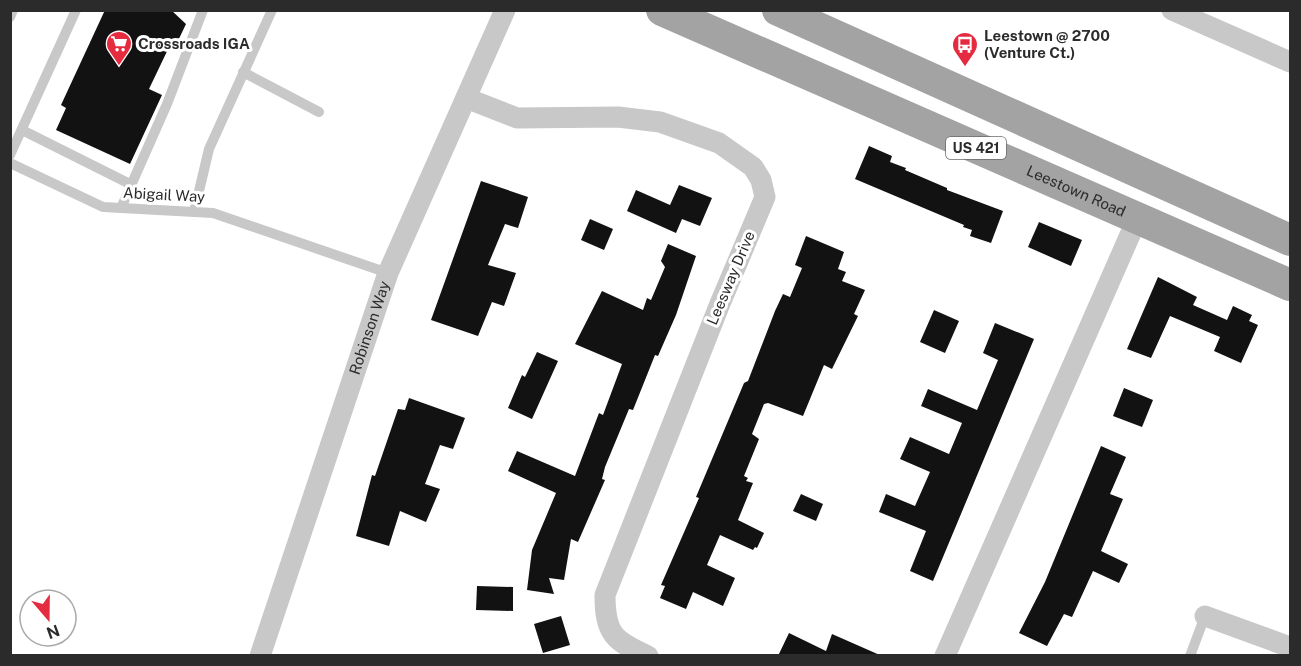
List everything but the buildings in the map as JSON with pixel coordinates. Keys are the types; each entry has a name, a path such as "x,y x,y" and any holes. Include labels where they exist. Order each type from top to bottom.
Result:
{"main road":[{"name":"Leestown Road","path":"662,10 1290,285"},
{"path":"778,10 1290,240"},
{"path":"1137,219 1149,213 1172,210 1290,259"}],"street":[{"name":"Robinson Way","path":"260,656 388,273 505,10"},
{"path":"1172,10 1290,62"},
{"name":"Leesway Drive","path":"466,98 517,118 618,117 660,122 719,143 753,167 761,180 765,197 719,306 605,595 610,628 620,643 648,656"},
{"path":"945,656 1137,219"},
{"path":"1205,616 1290,647"}],"lane":[{"path":"10,17 14,10"},
{"path":"10,155 76,10"},
{"path":"121,208 167,104 203,10"},
{"path":"194,212 209,149 272,10"},
{"path":"243,72 319,112"},
{"path":"22,129 130,184"},
{"name":"Abigail Way","path":"10,163 103,207 213,213 388,273"},
{"path":"1190,656 1205,616"}],"place":[{"name":"Crossroads IGA","path":"119,67"},
{"name":"Leestown @ 2700 (Venture Ct.)","path":"965,68"}]}
